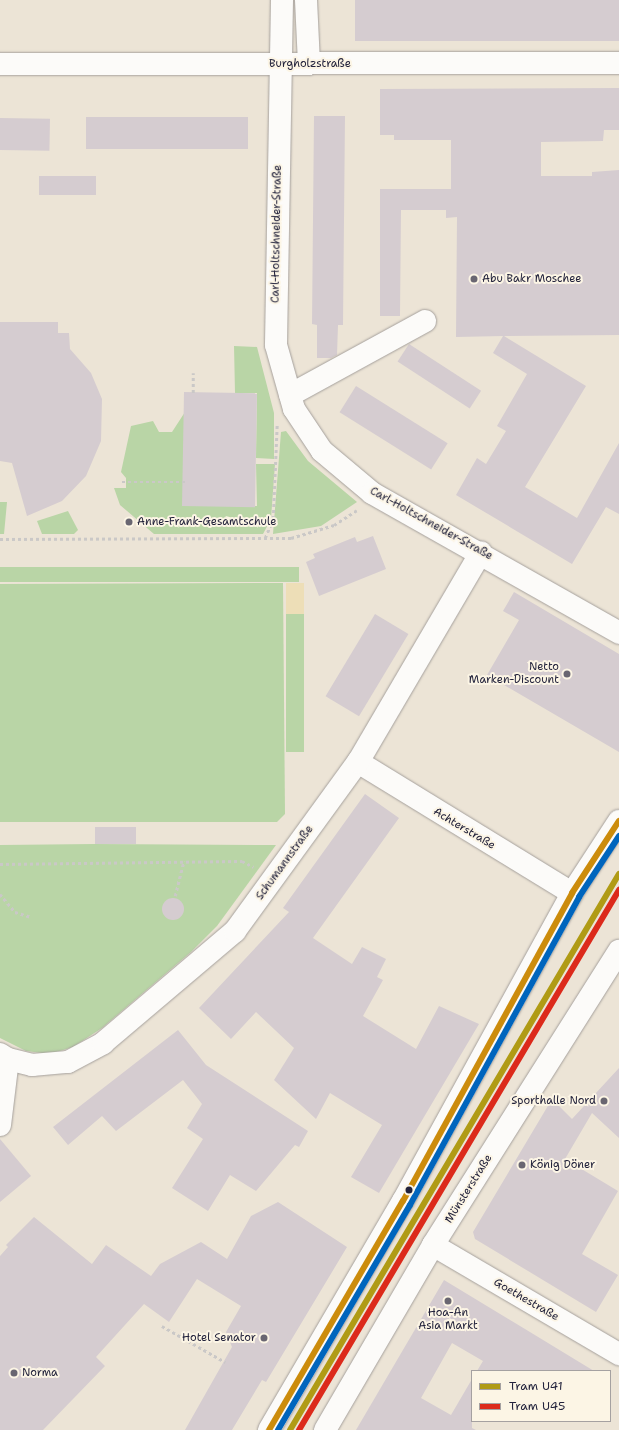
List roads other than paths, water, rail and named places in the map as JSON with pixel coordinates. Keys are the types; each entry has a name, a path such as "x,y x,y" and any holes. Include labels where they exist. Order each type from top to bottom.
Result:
{"street":[{"name":"Carl-Holtschneider-Straße","path":"282,0 276,346 294,409 322,451 372,493 481,552 619,633"},
{"path":"306,0 309,64"},
{"name":"Burgholzstraße","path":"0,64 619,63"},
{"path":"290,395 425,321"},
{"name":"Schumannstraße","path":"4,1057 32,1065 68,1062 103,1043 235,931 358,762 481,552"},
{"name":"Achterstraße","path":"358,762 572,893"},
{"path":"269,1430 403,1201 572,893 619,821"},
{"name":"Münsterstraße","path":"325,1430 433,1245 619,950"},
{"path":"0,1125 4,1057"},
{"name":"Goethestraße","path":"433,1245 619,1354"}],"tram line":[{"name":"U41","path":"290,1430 619,874"},
{"name":"U45","path":"299,1430 619,890"}],"place":[{"name":"Abu Bakr Moschee","path":"474,279"},
{"name":"Anne-Frank-Gesamtschule","path":"129,522"},
{"name":"Netto Marken-Discount","path":"567,674"},
{"name":"Sporthalle Nord","path":"604,1101"},
{"name":"König Döner","path":"522,1165"},
{"name":"Hoa-An Asia Markt","path":"448,1301"},
{"name":"Hotel Senator","path":"264,1338"},
{"name":"Norma","path":"14,1373"}]}
